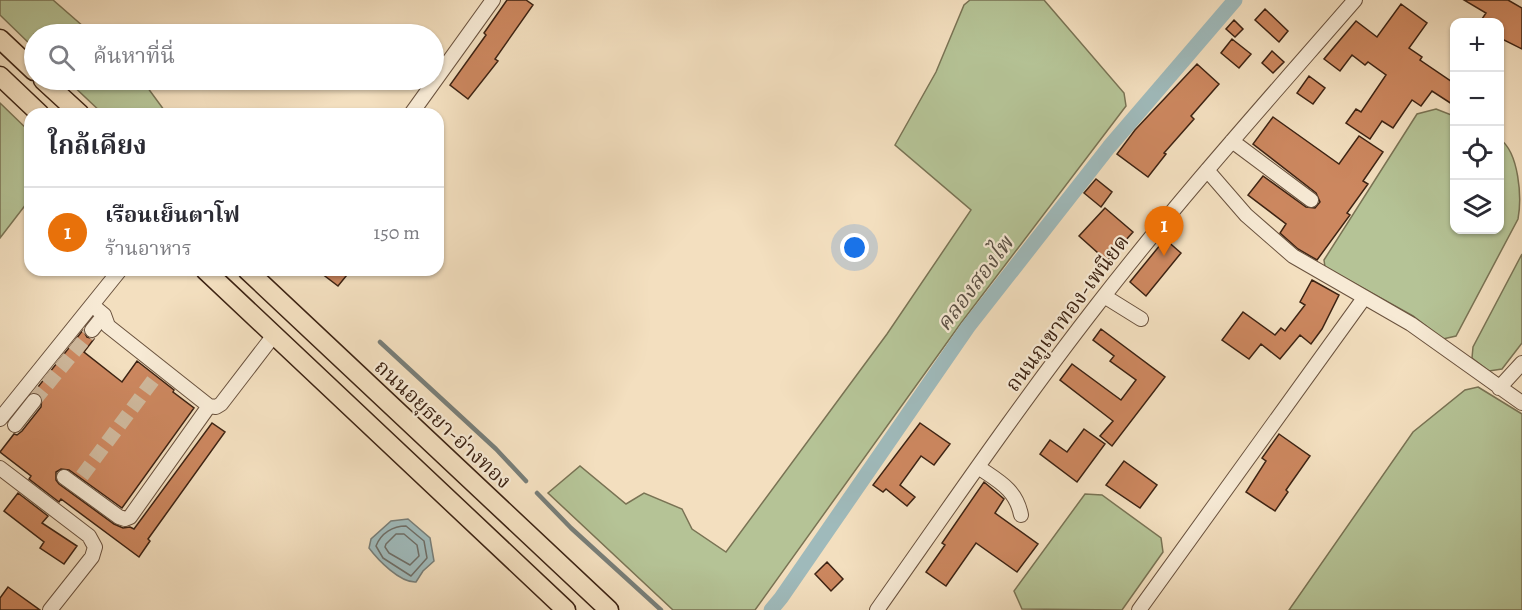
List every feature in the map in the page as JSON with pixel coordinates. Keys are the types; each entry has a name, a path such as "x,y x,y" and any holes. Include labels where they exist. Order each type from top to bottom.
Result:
{"main road":[{"path":"0,39 24,62"},
{"path":"0,76 34,108"},
{"path":"55,90 74,108"},
{"path":"211,276 566,610"},
{"name":"ถนนอยุธยา-อ่างทอง","path":"258,276 345,362 609,610"},
{"path":"325,383 345,362"}],"street":[{"path":"444,69 494,0"},
{"name":"ถนนภูเขาทอง-เพนียด","path":"877,610 978,466 1104,296 1207,170 1356,0"},
{"path":"415,108 428,90"},
{"path":"1232,141 1311,200"},
{"path":"1207,170 1246,215 1293,256 1411,324 1522,403"},
{"path":"0,419 115,276"},
{"path":"1104,296 1141,319"},
{"path":"1139,610 1364,297"},
{"path":"92,305 104,315 108,326 159,371 209,406 216,407 221,404 274,335"},
{"path":"92,330 104,315"},
{"path":"1499,388 1522,363"},
{"path":"15,424 34,401"},
{"path":"74,479 119,517 125,519 130,517 209,406"},
{"path":"978,466 1008,490 1018,502 1021,515"},
{"path":"3,476 89,536 95,547 92,557 50,610"}],"green space":[{"path":"0,0 53,0 81,24 24,24 24,38 0,15"},
{"path":"970,0 1044,0 1124,93 1126,106 961,323 755,610 673,610 548,493 580,466 626,504 644,493 682,509 692,529 726,552 887,334 971,210 895,145 936,72 964,5"},
{"path":"78,90 149,90 163,108 97,108"},
{"path":"0,103 24,126 24,207 0,238"},
{"path":"1436,109 1450,114 1450,234 1504,234 1504,144 1511,154 1518,176 1520,199 1518,219 1456,336 1443,339 1413,316 1325,267 1324,260 1417,114"},
{"path":"1522,254 1522,343 1502,369 1489,371 1472,358 1473,347"},
{"path":"1478,387 1522,414 1522,610 1289,610 1413,432 1465,390"},
{"path":"1085,494 1102,495 1161,538 1163,552 1122,610 1022,609 1014,591"}],"water":[{"path":"408,519 430,538 434,561 423,571 416,582 396,575 369,548 371,539 391,521"}],"building":[{"path":"507,0 526,0 533,5 495,59 498,61 468,99 450,85 486,35 484,33"},
{"path":"1464,0 1508,0 1522,8 1522,49 1504,40 1504,18 1483,18 1486,13"},
{"path":"1401,4 1427,23 1409,48 1422,57 1420,60 1450,81 1450,103 1432,91 1421,106 1412,100 1393,128 1382,121 1370,139 1346,123 1356,109 1361,112 1386,75 1368,62 1365,65 1352,55 1340,71 1324,59 1356,21 1377,37"},
{"path":"1265,9 1288,31 1279,42 1255,20"},
{"path":"1234,20 1243,29 1235,37 1226,29"},
{"path":"1232,39 1251,54 1239,68 1221,53"},
{"path":"1272,51 1284,62 1273,73 1262,63"},
{"path":"1197,64 1219,84 1191,116 1194,119 1164,153 1166,154 1148,177 1117,154 1135,130"},
{"path":"1309,76 1325,88 1313,104 1297,93"},
{"path":"1273,117 1339,164 1359,136 1383,152 1363,181 1368,184 1347,213 1350,215 1317,260 1298,249 1280,233 1286,224 1248,195 1263,176 1306,207 1315,208 1320,202 1316,193 1253,144"},
{"path":"1096,179 1112,192 1101,207 1084,193"},
{"path":"1105,208 1133,232 1107,261 1079,236"},
{"path":"1165,239 1181,253 1146,296 1130,282"},
{"path":"325,276 346,276 338,286"},
{"path":"1312,280 1339,295 1322,329 1311,344 1300,335 1280,359 1261,344 1249,359 1222,340 1243,312 1275,335 1281,328 1285,331 1305,305 1300,302"},
{"path":"1101,329 1165,377 1112,446 1100,436 1113,421 1060,380 1072,364 1121,400 1136,380 1110,361 1114,356 1093,340"},
{"path":"83,330 87,337 94,339 84,352 122,382 137,361 194,408 122,508 69,470 61,469 56,472 56,480 59,484 114,524 134,529 212,423 225,432 148,539 150,541 139,557 61,499 59,502 29,479 31,476 0,452 14,434 17,435 22,431 41,407 42,397 34,392"},
{"path":"920,423 950,444 934,465 921,456 900,485 915,497 907,506 886,489 883,492 873,485"},
{"path":"1084,429 1105,444 1077,482 1040,454 1050,440 1067,452"},
{"path":"1279,434 1310,456 1286,490 1288,492 1275,511 1246,492 1266,461 1262,458"},
{"path":"1124,461 1157,485 1140,508 1106,485"},
{"path":"984,482 1004,499 995,513 1038,544 1017,572 976,543 946,586 926,572 945,545 942,543"},
{"path":"18,493 48,516 42,523 77,546 64,564 40,548 44,542 4,511"},
{"path":"827,562 843,579 831,591 815,574"},
{"path":"8,587 40,610 0,610 0,598"}],"waterway":[{"name":"คลองสองไพ","path":"771,610 968,327 1109,147 1235,0"},
{"path":"380,342 496,449 526,481"},
{"path":"537,493 571,528 661,610"}],"tunnel":[{"path":"34,401 92,330"},
{"path":"82,476 157,375"}],"place":[{"name":"เรือนเย็นตาโฟ","path":"1164,256"}]}
